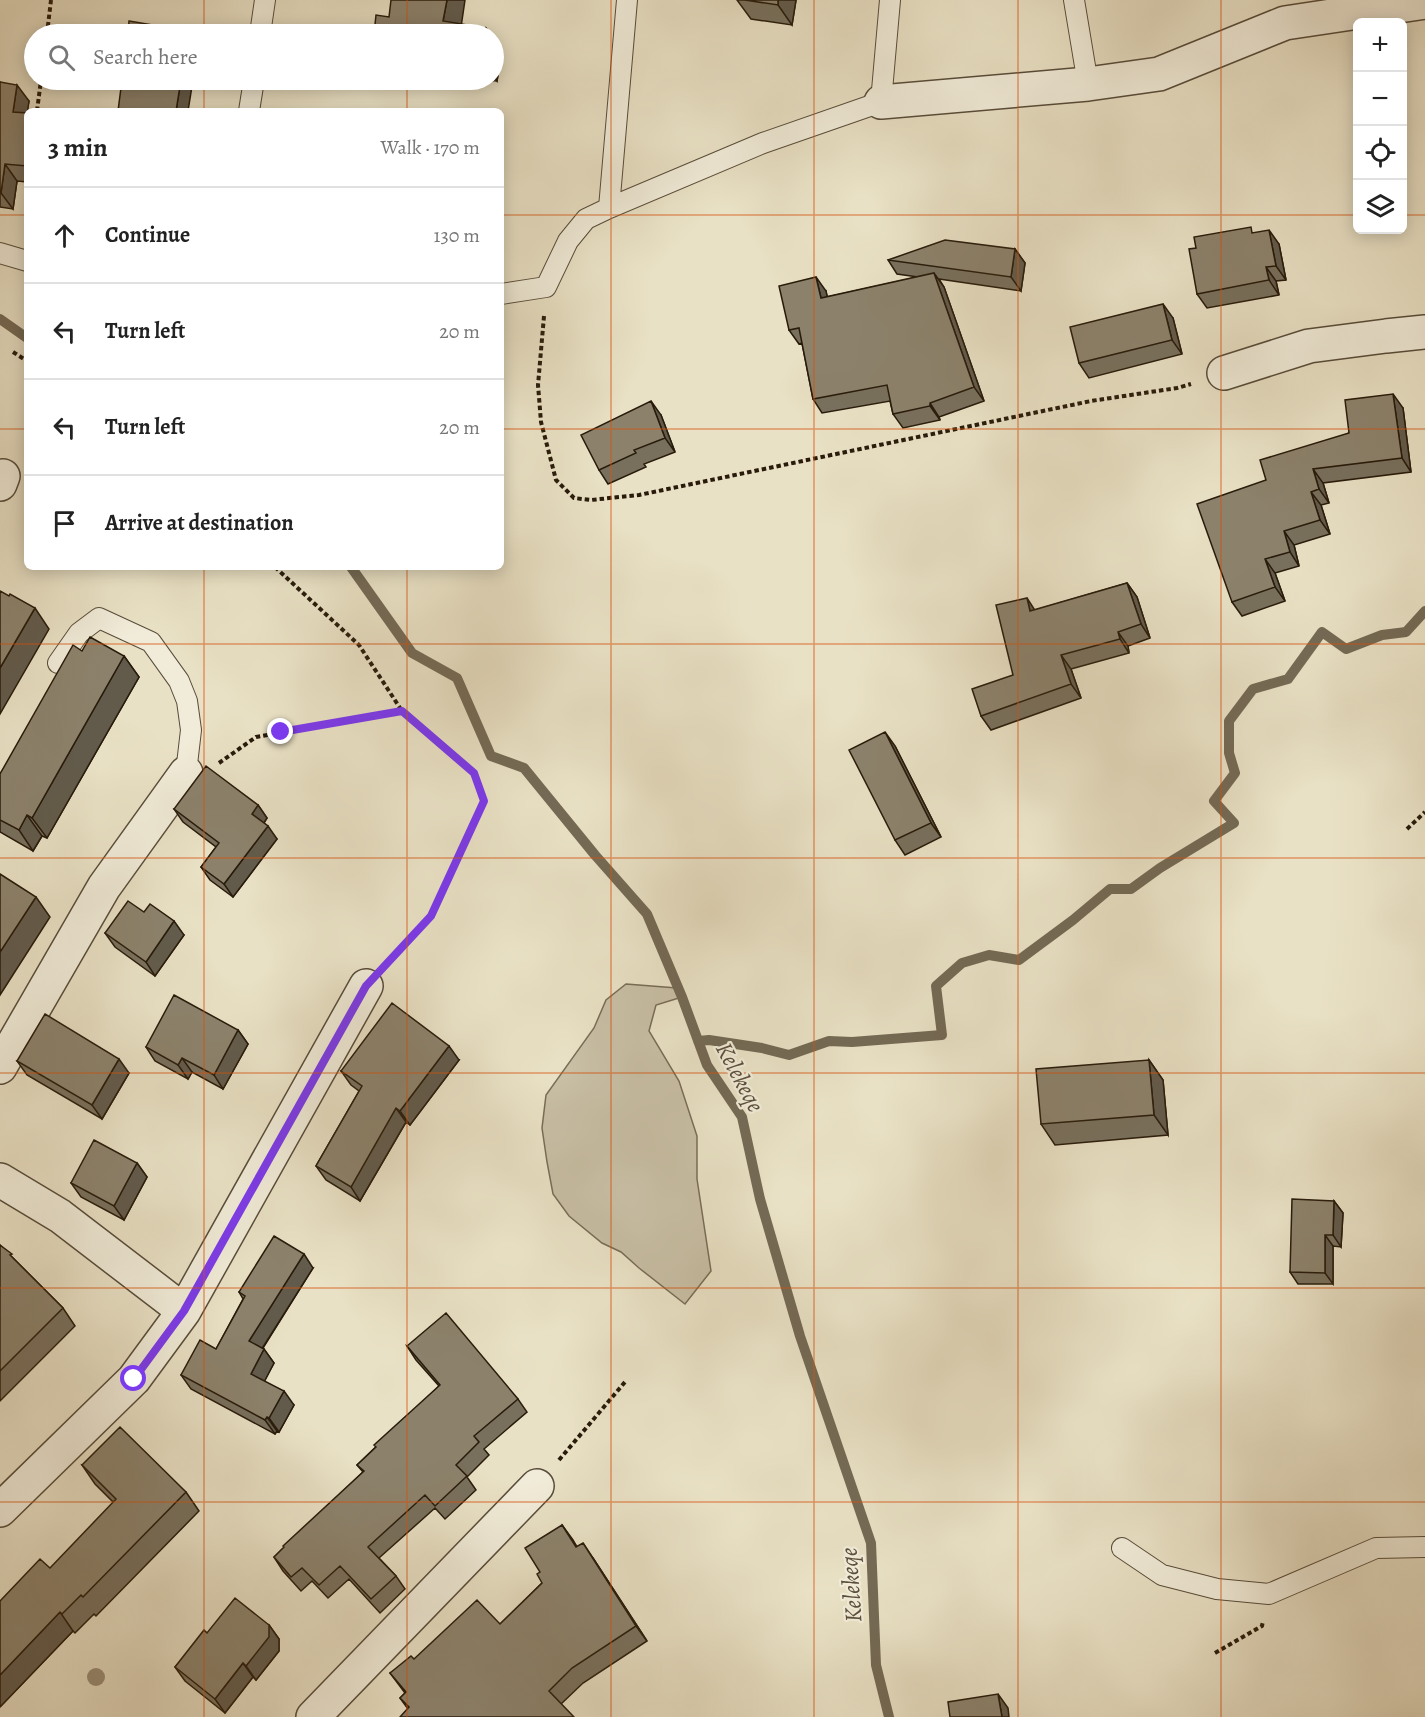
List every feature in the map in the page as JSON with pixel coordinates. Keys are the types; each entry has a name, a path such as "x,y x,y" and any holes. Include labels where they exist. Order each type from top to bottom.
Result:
{"street":[{"path":"881,102 1088,84 1159,74 1285,23 1425,2"},
{"path":"1224,373 1309,346 1425,332"},
{"path":"0,1067 104,887 186,773"},
{"path":"0,1510 134,1379 184,1311 366,986"},
{"path":"0,1180 60,1216 184,1311"},
{"path":"313,1717 537,1486"}],"lane":[{"path":"261,24 265,0"},
{"path":"609,208 627,0"},
{"path":"504,294 546,287 568,241 586,219 763,144 881,102 890,0"},
{"path":"1074,0 1088,84"},
{"path":"249,108 252,90"},
{"path":"0,253 24,260"},
{"path":"58,663 78,633 99,618 151,642 179,681 187,701 191,730 186,773"},
{"path":"1122,1548 1162,1575 1217,1589 1269,1594 1376,1548 1425,1546"}],"path":[{"path":"48,24 51,0"},
{"path":"37,108 40,90"},
{"path":"546,287 538,385 542,422 556,480 574,498 591,501 639,495 1091,401 1177,388 1224,373"},
{"path":"13,352 24,359"},
{"path":"278,570 359,645 402,711 474,773 484,801 431,916 366,986"},
{"path":"186,773 197,779 256,737 402,711"},
{"path":"1407,829 1425,812"},
{"path":"537,1486 625,1382"},
{"path":"1215,1653 1262,1626 1269,1594"}],"shaded area":[{"path":"626,984 677,988 682,997 656,1005 649,1031 679,1081 697,1136 697,1179 711,1271 685,1304 621,1252 602,1243 569,1216 553,1194 547,1162 542,1128 546,1095 594,1028 606,1000"}],"building":[{"path":"391,0 447,0 443,21 461,24 375,24 376,15 389,17"},
{"path":"745,0 778,0 778,5"},
{"path":"129,21 147,24 129,24"},
{"path":"0,82 17,85 13,112 24,113 24,166 5,164 0,192"},
{"path":"121,90 179,90 176,108 118,108"},
{"path":"1251,227 1252,233 1269,230 1276,266 1266,267 1269,280 1197,294 1189,249 1196,248 1194,237"},
{"path":"945,240 1015,249 1011,277 888,260"},
{"path":"934,273 974,387 930,403 930,406 893,414 887,385 813,399 799,328 789,330 779,286 816,277 821,298"},
{"path":"1163,304 1172,340 1079,363 1070,327"},
{"path":"1393,394 1402,458 1313,469 1319,489 1311,492 1320,520 1284,531 1290,552 1265,559 1275,587 1232,602 1197,504 1266,480 1260,460 1349,433 1345,400"},
{"path":"651,401 665,438 634,450 636,453 599,470 581,435"},
{"path":"1127,583 1141,624 1118,632 1120,639 1061,655 1071,684 981,716 972,689 1013,675 996,605 1027,598 1030,611"},
{"path":"0,591 35,608 0,668"},
{"path":"90,637 124,656 32,818 27,815 19,830 0,820 0,774 73,645 82,651"},
{"path":"885,732 931,823 895,840 849,750"},
{"path":"206,766 258,805 252,814 268,826 224,884 201,867 219,843 174,809"},
{"path":"0,874 36,897 0,952"},
{"path":"128,901 144,912 150,904 174,921 146,962 105,933"},
{"path":"174,995 238,1030 214,1075 182,1058 178,1065 146,1047"},
{"path":"392,1003 449,1046 400,1111 396,1108 351,1187 316,1166 362,1086 341,1071"},
{"path":"45,1014 119,1059 92,1105 17,1061"},
{"path":"1149,1060 1154,1115 1041,1124 1036,1069"},
{"path":"94,1140 137,1163 114,1206 71,1183"},
{"path":"1292,1199 1334,1201 1333,1235 1325,1235 1325,1273 1290,1272"},
{"path":"274,1236 304,1254 249,1341 264,1349 251,1374 284,1391 269,1418 265,1420 181,1375 200,1340 216,1349 245,1296 239,1292"},
{"path":"0,1245 12,1254 10,1255 63,1308 0,1371"},
{"path":"446,1313 518,1399 474,1436 479,1442 456,1465 467,1476 435,1506 425,1495 368,1547 396,1576 371,1599 340,1566 319,1585 302,1568 291,1577 274,1557 364,1471 357,1465 376,1447 374,1445 440,1385 407,1346"},
{"path":"120,1427 186,1492 83,1597 81,1595 62,1614 60,1612 0,1675 0,1601 40,1559 50,1568 116,1499 82,1465"},
{"path":"562,1525 576,1547 583,1543 636,1626 572,1668 549,1691 574,1717 400,1717 409,1707 400,1698 406,1692 390,1673 411,1656 414,1659 477,1600 500,1624 542,1583 537,1574 540,1572 525,1548"},
{"path":"235,1598 269,1625 269,1637 246,1666 243,1663 215,1699 175,1667 204,1630 207,1633"},
{"path":"998,1694 1002,1717 950,1717 948,1702"}],"waterway":[{"name":"Kelekeqe","path":"0,319 24,336"},
{"name":"Kelekeqe","path":"353,570 412,653 457,678 491,756 524,768 647,914 682,997 707,1065 742,1117 760,1199 800,1336 871,1543 876,1665 889,1717"},
{"path":"698,1041 709,1040 762,1048 789,1055 829,1041 852,1042 942,1035 936,986 962,963 989,955 1019,960 1110,889 1131,889 1160,868 1234,823 1214,801 1235,773 1229,753 1229,721 1253,689 1288,679 1322,632 1346,649 1382,635 1406,632 1425,611"}],"route":[{"path":"134,1379 184,1311 366,986 431,916 484,801 474,773 402,711 281,732"}]}
